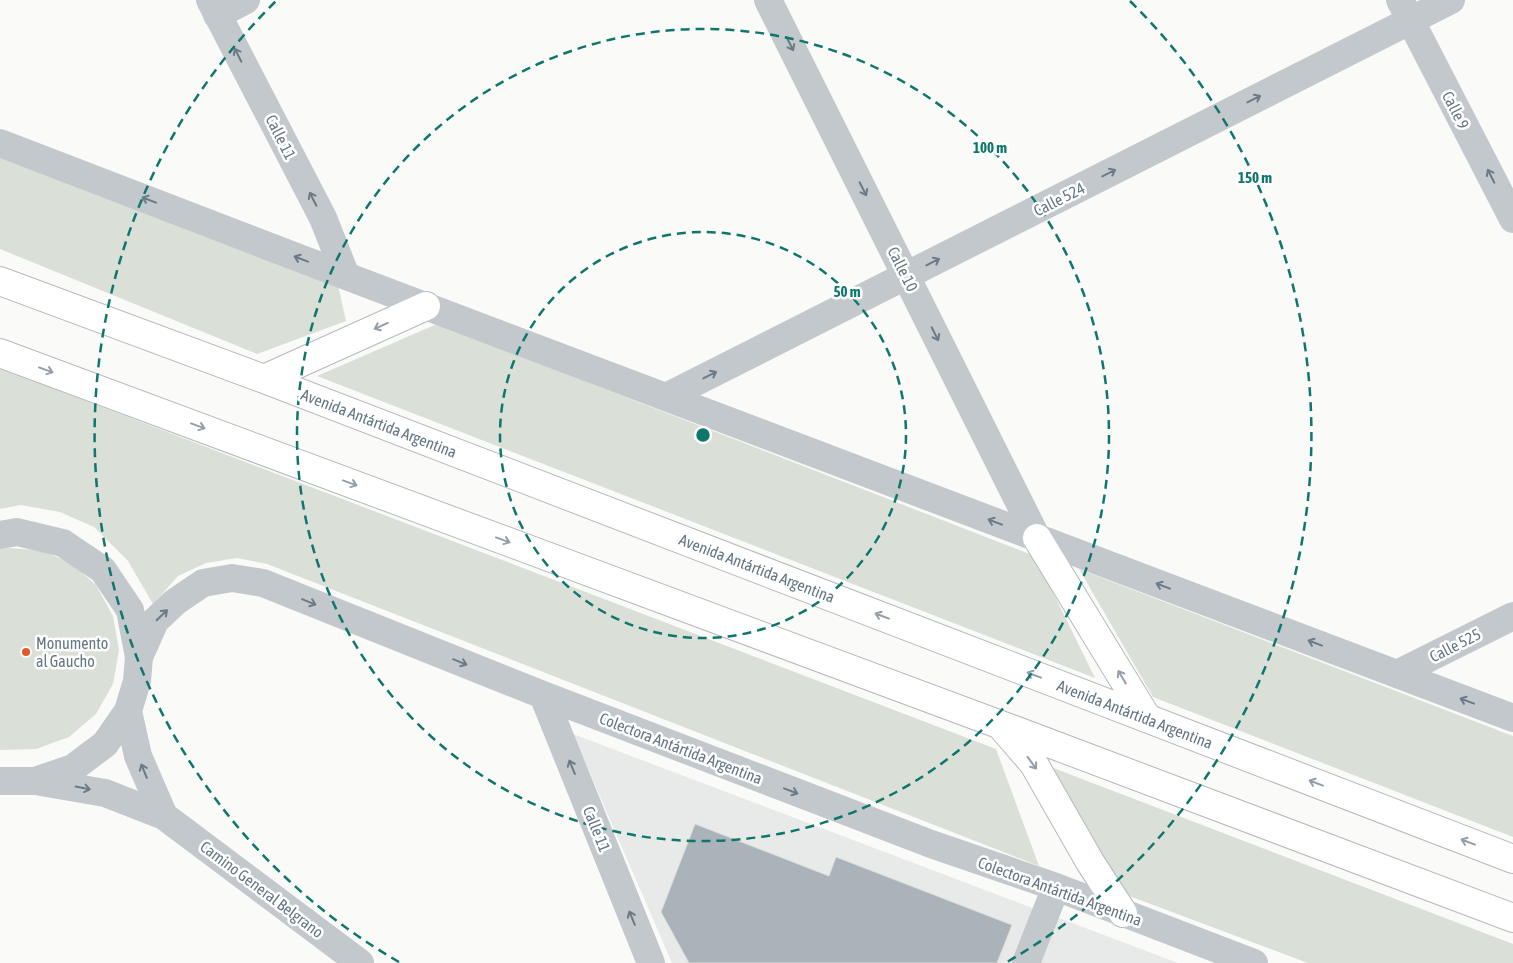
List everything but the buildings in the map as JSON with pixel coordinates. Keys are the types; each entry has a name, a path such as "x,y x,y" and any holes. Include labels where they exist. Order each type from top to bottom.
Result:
{"main road":[{"name":"Avenida Antártida Argentina","path":"0,281 264,379 1513,859"},
{"path":"264,379 426,306"},
{"path":"0,353 1513,918"},
{"path":"1037,538 1147,718"},
{"path":"1001,726 1034,764 1090,862 1124,913"}],"street":[{"path":"214,7 246,0"},
{"name":"Calle 10","path":"768,0 1037,538"},
{"name":"Calle 524","path":"666,397 906,276 1405,10 1451,0"},
{"name":"Calle 11","path":"214,7 323,218 346,276"},
{"name":"Calle 9","path":"1405,10 1513,219"},
{"path":"0,143 1513,718"},
{"path":"0,535 16,532 63,543 103,570 130,610 139,657 137,682 128,711 105,744 73,768 35,781 0,781"},
{"name":"Colectora Antártida Argentina","path":"139,657 156,621 175,602 203,583 232,578 263,584 543,695 931,844 1124,913 1254,963"},
{"name":"Calle 525","path":"1398,674 1513,616"},
{"name":"Calle 11","path":"543,695 650,963"},
{"name":"Camino General Belgrano","path":"128,711 138,756 164,816"},
{"name":"Camino General Belgrano","path":"35,781 105,793 164,816 360,963"},
{"path":"1026,963 1056,888"}],"shaded area":[{"path":"0,150 338,285 346,321 257,354 0,249"},
{"path":"437,324 1035,556 1095,678 317,376"},
{"path":"0,368 996,749 1039,866 267,564 237,558 206,563 178,576 153,604 128,561 94,527 60,512 21,505 0,509"},
{"path":"0,549 39,550 70,562 96,585 113,616 119,650 113,684 96,714 69,737 36,749 0,750"},
{"path":"1079,569 1513,736 1513,837 1153,697"},
{"path":"573,734 1178,963 672,963"},
{"path":"1035,761 1513,944 1513,963 1308,963 1092,882"}],"place":[{"name":"Monumento al Gaucho","path":"26,652"}]}
